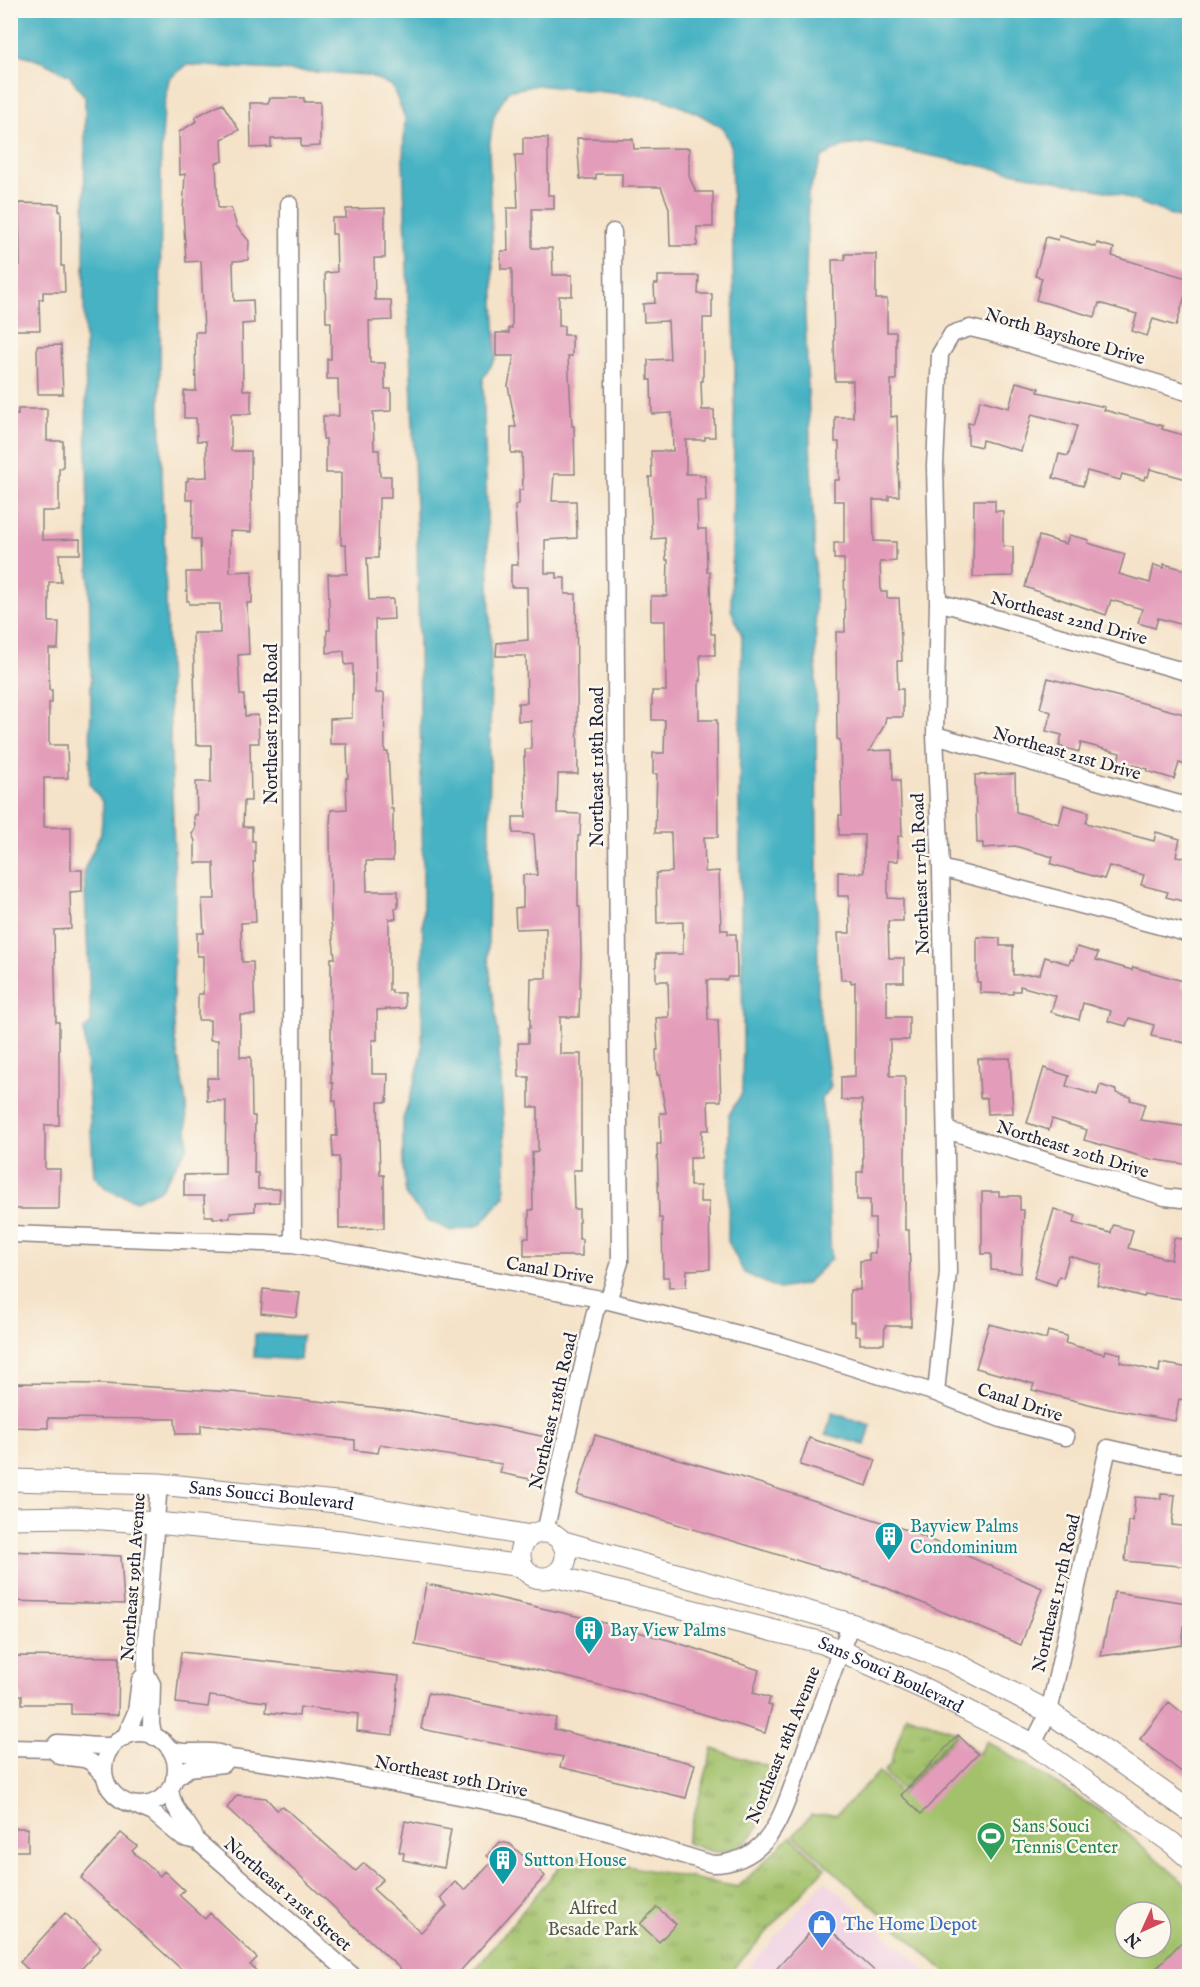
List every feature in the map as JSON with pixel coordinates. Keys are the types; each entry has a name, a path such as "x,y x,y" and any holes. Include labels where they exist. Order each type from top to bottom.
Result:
{"street":[{"name":"Northeast 119th Road","path":"289,204 293,1244"},
{"name":"Northeast 118th Road","path":"545,1536 596,1312 604,1300 620,1262 613,232"},
{"name":"North Bayshore Drive","path":"940,354 952,334 970,328 1190,393"},
{"name":"Northeast 117th Road","path":"936,1393 948,1272 941,868 935,735 938,602 935,466 940,354"},
{"name":"Northeast 22nd Drive","path":"938,602 1190,672"},
{"name":"Northeast 21st Drive","path":"935,735 1190,807"},
{"path":"941,868 1190,934"},
{"name":"Northeast 20th Drive","path":"945,1130 1165,1197 1190,1200"},
{"name":"Canal Drive","path":"10,1234 293,1244 604,1300 774,1343 936,1393 1001,1419 1066,1437"},
{"name":"Northeast 117th Road","path":"1034,1744 1049,1712 1108,1448 1169,1462 1190,1464"},
{"name":"Sans Soucci Boulevard","path":"10,1480 159,1484 346,1503 545,1536"},
{"name":"Northeast 19th Avenue","path":"154,1737 151,1724 152,1684 146,1673 159,1484"},
{"name":"Sans Soucci Boulevard","path":"10,1518 76,1517 156,1523 341,1541 522,1566"},
{"path":"545,1536 566,1554 566,1560 554,1576 539,1578 527,1572 522,1566 520,1553 522,1546 545,1536"},
{"name":"Sans Souci Boulevard","path":"545,1536 851,1624 951,1661 1049,1712 1190,1811"},
{"name":"Sans Souci Boulevard","path":"554,1576 823,1643 929,1691 1034,1744 1172,1843 1190,1859"},
{"name":"Northeast 18th Avenue","path":"660,1848 712,1864 725,1864 745,1857 772,1832 786,1801 851,1624"},
{"name":"Northeast 19th Avenue","path":"119,1741 136,1712 140,1680 146,1673"},
{"path":"52,1749 57,1743 102,1746 138,1733 154,1737 169,1748 174,1758 172,1783 164,1796 144,1804 133,1804 114,1794 104,1775 104,1764 119,1741"},
{"path":"10,1748 52,1749 60,1756 91,1762 104,1775"},
{"name":"Northeast 19th Drive","path":"169,1748 180,1753 206,1751 222,1753 230,1758 344,1774 511,1806 660,1848"},
{"name":"Northeast 19th Drive","path":"172,1783 189,1768 223,1764 230,1758"},
{"name":"Northeast 121st Street","path":"172,1783 171,1801 192,1830 197,1842"},
{"name":"Northeast 121st Street","path":"133,1804 153,1814 183,1838 197,1842 353,1977"}],"shaded area":[{"path":"825,1880 932,1976 741,1976"}],"green space":[{"path":"906,1715 958,1732 902,1790 884,1772 890,1765"},
{"name":"Sans Souci Tennis Center","path":"958,1735 978,1754 987,1741 1104,1813 1189,1887 1189,1940 1173,1958 1173,1900 1113,1900 1113,1960 1171,1960 1157,1976 950,1976 794,1835 811,1815 837,1814 879,1772 901,1794"},
{"path":"713,1749 779,1770 767,1810 753,1834 744,1844 732,1850 718,1852 686,1843"},
{"name":"Alfred Besade Park","path":"791,1836 825,1868 727,1976 469,1976 569,1855 738,1887"}],"water":[{"path":"11,10 1189,11 1189,222 1115,193 868,143 843,146 822,157 808,194 805,315 815,563 818,1001 831,1087 821,1100 826,1136 831,1259 806,1284 779,1289 744,1273 728,1241 729,1115 742,1093 743,1034 739,795 742,636 731,609 735,375 731,146 723,128 699,114 661,98 537,85 508,91 494,115 489,148 496,358 483,378 491,645 488,957 498,1033 505,1151 505,1196 480,1225 451,1231 427,1220 406,1196 403,1167 403,1119 422,1052 423,873 417,537 403,158 405,118 392,86 368,75 187,65 169,79 161,154 160,407 175,885 173,1001 175,1040 186,1103 188,1146 161,1189 136,1201 108,1190 94,1176 84,1029 91,1023 84,870 101,833 103,803 90,784 91,681 84,298 85,97 70,76 45,63 11,51"},
{"path":"255,1334 302,1336 300,1360 254,1357"},
{"path":"832,1413 871,1425 865,1445 826,1434"}],"building":[{"path":"270,98 304,98 304,102 320,102 320,146 301,147 301,138 271,139 271,147 251,148 250,103 268,103"},
{"path":"222,103 239,130 222,139 223,161 216,163 218,208 231,208 237,227 249,241 248,260 233,261 234,301 253,300 254,323 242,324 243,390 251,390 251,414 231,414 231,451 251,451 251,532 230,531 230,572 252,571 252,603 247,603 249,654 238,655 240,695 244,695 245,716 258,715 259,743 250,743 251,801 244,801 243,827 252,827 252,841 255,841 255,862 253,862 256,922 241,923 242,962 253,962 255,1015 240,1015 240,1057 251,1057 252,1116 255,1116 254,1173 258,1173 258,1189 280,1189 279,1202 255,1203 255,1211 230,1213 230,1218 213,1218 213,1216 205,1216 204,1196 184,1196 184,1175 225,1174 226,1101 207,1101 207,1078 218,1078 218,1040 210,1040 210,1020 198,1020 198,994 203,994 203,956 197,956 197,933 204,933 202,899 215,899 214,863 195,863 195,841 192,834 195,829 194,815 197,815 196,782 211,782 211,745 196,745 193,633 220,633 220,604 189,604 187,601 186,572 201,572 200,539 192,539 193,500 186,500 186,481 188,478 207,477 206,441 197,441 196,418 184,418 184,391 196,391 195,332 204,332 201,261 186,262 183,211 185,174 180,175 179,132 197,121 195,117"},
{"path":"523,138 548,138 548,195 554,195 554,209 532,209 532,248 552,248 553,275 572,275 572,296 559,296 559,326 564,326 564,335 572,335 572,356 568,356 572,426 574,426 575,474 554,474 552,501 576,501 577,538 545,540 545,573 557,573 557,578 565,578 565,594 576,594 578,774 558,774 557,813 581,814 580,836 578,836 581,956 579,1017 560,1017 560,1054 581,1054 581,1170 573,1170 574,1209 579,1209 579,1239 582,1239 582,1256 524,1256 524,1238 529,1238 529,1210 533,1210 532,1152 538,1151 538,1107 529,1107 529,1077 519,1077 518,1043 528,1043 531,978 546,978 546,928 516,929 515,908 523,907 523,875 537,875 534,834 513,833 513,817 526,817 524,757 525,749 531,749 531,721 518,721 518,703 527,703 526,656 496,656 497,643 528,640 527,587 511,587 511,565 518,565 515,505 519,504 519,490 523,490 522,453 511,453 511,427 516,427 508,386 514,356 496,356 496,333 509,333 509,328 512,328 512,269 501,269 501,251 508,251 507,208 518,208 515,155 523,155"},
{"path":"577,138 633,139 634,149 689,148 689,176 696,192 713,192 713,227 697,227 697,246 670,246 669,208 661,187 622,187 622,174 596,174 596,179 580,179"},
{"path":"19,203 59,204 59,211 61,211 61,266 64,266 65,292 43,292 43,299 39,299 40,330 10,330 10,264 20,265"},
{"path":"385,208 385,258 374,258 375,300 391,300 392,320 369,321 370,363 385,363 385,389 391,389 391,411 373,412 374,450 379,450 380,476 391,476 391,498 379,498 378,558 367,558 369,600 393,599 394,619 375,620 376,693 384,693 385,752 388,752 391,809 393,809 393,861 366,861 367,891 398,891 396,919 389,919 389,990 392,990 392,993 404,993 405,1008 377,1010 377,1040 372,1040 372,1074 388,1074 387,1102 378,1102 380,1175 384,1175 384,1228 339,1229 339,1157 333,1157 332,1136 337,1136 336,1101 333,1101 333,1083 331,1083 331,958 335,958 331,921 330,824 331,810 347,809 346,778 348,778 347,744 330,744 330,719 352,718 353,664 345,665 344,651 327,653 327,630 330,630 328,574 347,574 346,545 341,545 341,473 326,473 326,439 323,439 323,416 339,416 338,379 327,379 327,359 331,359 331,322 326,322 325,273 337,272 336,234 332,234 332,218 346,218 346,209"},
{"path":"1059,236 1096,247 1097,243 1114,248 1112,256 1190,279 1176,326 1153,319 1147,336 1132,331 1137,314 1099,303 1095,317 1036,300 1042,278 1035,276 1046,237 1058,240"},
{"path":"845,254 876,254 876,299 887,299 887,332 896,332 896,380 891,380 891,417 897,416 899,496 889,496 889,500 873,500 874,541 896,542 896,561 880,562 881,592 887,592 887,598 899,598 902,661 897,661 898,689 903,689 903,717 886,717 884,726 869,751 892,750 893,780 900,780 902,836 898,836 898,861 888,861 888,898 903,899 903,921 888,921 889,958 904,958 904,982 887,982 887,1017 909,1017 909,1040 890,1040 890,1076 905,1076 905,1230 909,1230 911,1326 885,1326 884,1344 860,1344 860,1336 855,1336 855,1322 850,1322 850,1290 860,1290 860,1261 869,1260 869,1253 875,1253 875,1219 870,1219 870,1200 857,1200 857,1172 863,1172 862,1100 841,1100 841,1077 855,1076 855,982 841,980 838,933 850,933 849,896 838,896 838,872 864,873 864,835 839,835 839,815 842,815 840,740 837,739 836,632 845,632 844,559 834,559 834,543 844,543 844,501 834,501 834,480 839,480 839,442 835,442 835,417 853,417 853,381 835,381 832,260 845,260"},
{"path":"658,276 699,276 698,294 712,294 712,318 703,318 703,381 701,381 702,410 714,410 715,437 705,437 705,440 686,440 686,474 705,476 706,501 697,501 698,529 706,529 707,572 710,572 711,634 715,634 715,655 700,655 699,720 717,720 718,837 704,837 705,872 719,871 721,930 728,930 728,934 736,934 737,977 728,977 727,980 707,980 708,1020 718,1020 721,1101 708,1101 709,1130 702,1130 701,1158 690,1158 690,1186 700,1186 700,1202 709,1202 710,1269 687,1270 686,1287 669,1288 669,1277 663,1277 657,1144 661,1144 660,1113 666,1113 659,1075 657,1075 656,1050 658,1050 656,1018 669,1017 668,981 656,981 656,954 683,954 683,922 657,923 656,873 672,872 671,833 655,833 657,774 653,774 653,753 664,753 665,720 652,720 652,691 666,691 665,621 651,621 651,596 667,596 668,560 666,560 665,538 652,539 649,477 652,477 651,451 673,451 672,413 652,414 651,380 648,380 648,360 670,359 668,321 644,322 643,304 655,303 654,284 658,284"},
{"path":"61,345 63,394 38,394 37,346"},
{"path":"1016,382 1039,388 1038,392 1105,407 1104,410 1163,426 1162,429 1190,437 1190,480 1150,469 1148,477 1145,476 1144,480 1122,474 1120,480 1087,471 1083,486 1053,478 1059,454 1068,456 1077,426 1032,414 1021,451 982,440 981,447 968,444 968,423 973,424 980,400 1009,408"},
{"path":"18,409 47,409 47,441 63,441 63,468 59,468 59,511 42,511 42,540 80,539 80,554 59,554 61,582 49,582 49,622 59,622 58,649 49,649 49,690 52,690 52,703 49,703 49,745 67,745 68,778 44,778 44,827 71,827 71,870 82,870 82,891 70,892 71,929 54,930 56,1022 59,1022 59,1125 45,1125 45,1169 60,1169 59,1209 10,1209 10,987 15,987 14,892 10,892 10,784 13,784 13,733 10,733 10,415 18,415"},
{"path":"974,500 995,500 995,511 1003,511 1003,546 1013,547 1013,576 973,577"},
{"path":"1069,535 1125,554 1119,574 1150,583 1154,565 1164,568 1164,564 1190,571 1190,615 1187,626 1158,618 1155,628 1138,623 1142,609 1111,600 1106,615 1025,587 1039,536 1066,544"},
{"path":"1048,678 1188,715 1185,728 1190,729 1190,766 1179,763 1174,779 1118,761 1120,753 1081,743 1079,752 1059,746 1062,735 1046,731 1051,712 1040,708"},
{"path":"1015,774 1016,812 1059,824 1064,805 1089,812 1086,823 1154,841 1156,832 1180,839 1176,856 1190,859 1190,903 1166,897 1168,892 1141,885 1144,875 1109,866 1104,879 1051,864 1053,857 1015,846 983,848 983,843 977,843 975,775"},
{"path":"977,937 1000,938 1000,946 1013,946 1013,975 1040,974 1045,957 1069,964 1071,959 1073,960 1077,947 1098,953 1096,960 1132,970 1133,967 1183,981 1181,987 1190,987 1190,1044 1151,1036 1154,1025 1129,1018 1126,1026 1108,1021 1111,1011 1083,1003 1079,1020 1051,1012 1056,996 1020,986 1020,991 1013,991 1013,994 980,993 980,982 977,982"},
{"path":"1010,1058 1013,1113 988,1114 987,1098 980,1098 978,1059"},
{"path":"1044,1068 1069,1076 1066,1086 1097,1095 1100,1085 1131,1097 1130,1100 1145,1104 1140,1120 1190,1127 1190,1165 1150,1159 1084,1140 1087,1130 1052,1119 1049,1130 1027,1123"},
{"path":"982,1192 999,1192 999,1196 1020,1196 1020,1210 1024,1210 1021,1273 991,1270 991,1254 982,1254"},
{"path":"1054,1209 1076,1216 1073,1223 1111,1233 1113,1225 1133,1230 1128,1248 1171,1260 1174,1238 1190,1240 1190,1300 1145,1294 1144,1297 1097,1285 1102,1265 1069,1256 1063,1278 1059,1276 1056,1285 1034,1278"},
{"path":"263,1289 300,1293 296,1317 261,1313"},
{"path":"989,1324 1046,1339 1048,1331 1067,1336 1065,1343 1104,1354 1105,1350 1121,1354 1120,1362 1159,1372 1160,1363 1190,1368 1190,1401 1179,1399 1175,1421 1109,1409 1032,1390 1034,1384 976,1368"},
{"path":"10,1383 104,1384 232,1392 409,1411 498,1427 546,1437 540,1481 500,1473 502,1464 380,1444 378,1453 355,1450 355,1440 201,1425 201,1434 176,1434 175,1419 48,1418 48,1428 11,1427"},
{"name":"Bayview Palms Condominium","path":"595,1435 737,1476 907,1530 1042,1588 1021,1645 882,1586 577,1494"},
{"path":"809,1438 876,1460 867,1486 800,1465"},
{"path":"1161,1494 1175,1495 1172,1525 1190,1527 1190,1567 1125,1561 1129,1521 1133,1521 1135,1497 1161,1499"},
{"path":"10,1551 121,1556 124,1604 10,1601"},
{"name":"Bay View Palms","path":"426,1584 589,1619 672,1641 759,1670 753,1693 770,1698 768,1705 772,1706 765,1733 644,1696 517,1665 415,1645"},
{"path":"1114,1592 1187,1603 1182,1645 1101,1656"},
{"path":"181,1652 399,1676 393,1735 357,1731 358,1714 300,1707 299,1716 266,1712 267,1702 210,1696 208,1707 176,1703"},
{"path":"10,1656 119,1657 118,1715 71,1714 71,1704 22,1704 22,1695 10,1695"},
{"path":"428,1693 556,1718 554,1729 695,1764 686,1798 560,1767 563,1757 421,1729"},
{"path":"1169,1702 1190,1719 1190,1779 1140,1739"},
{"path":"958,1735 978,1754 921,1814 901,1795"},
{"name":"Sutton House","path":"237,1795 266,1798 277,1810 282,1806 356,1871 364,1863 383,1879 373,1889 421,1932 447,1906 440,1898 455,1882 465,1890 493,1861 487,1856 500,1842 510,1844 545,1876 455,1977 409,1977 227,1808"},
{"path":"405,1821 451,1830 444,1868 403,1860 404,1853 399,1852"},
{"path":"10,1828 28,1828 28,1851 10,1851"},
{"path":"121,1833 137,1846 132,1851 160,1876 164,1871 184,1890 179,1895 205,1919 210,1913 257,1958 250,1965 263,1977 190,1977 81,1878"},
{"path":"657,1907 676,1924 659,1942 640,1924"},
{"path":"65,1913 101,1947 74,1977 36,1977 20,1962"},
{"name":"The Home Depot","path":"820,1921 881,1977 769,1977"},
{"path":"1190,1933 1190,1977 1148,1977 1164,1960 1173,1960 1173,1951"}],"place":[{"name":"Bayview Palms Condominium","path":"889,1562"},
{"name":"Bay View Palms","path":"589,1656"},
{"name":"Sans Souci Tennis Center","path":"991,1862"},
{"name":"Sutton House","path":"503,1886"},
{"name":"The Home Depot","path":"822,1950"}]}
